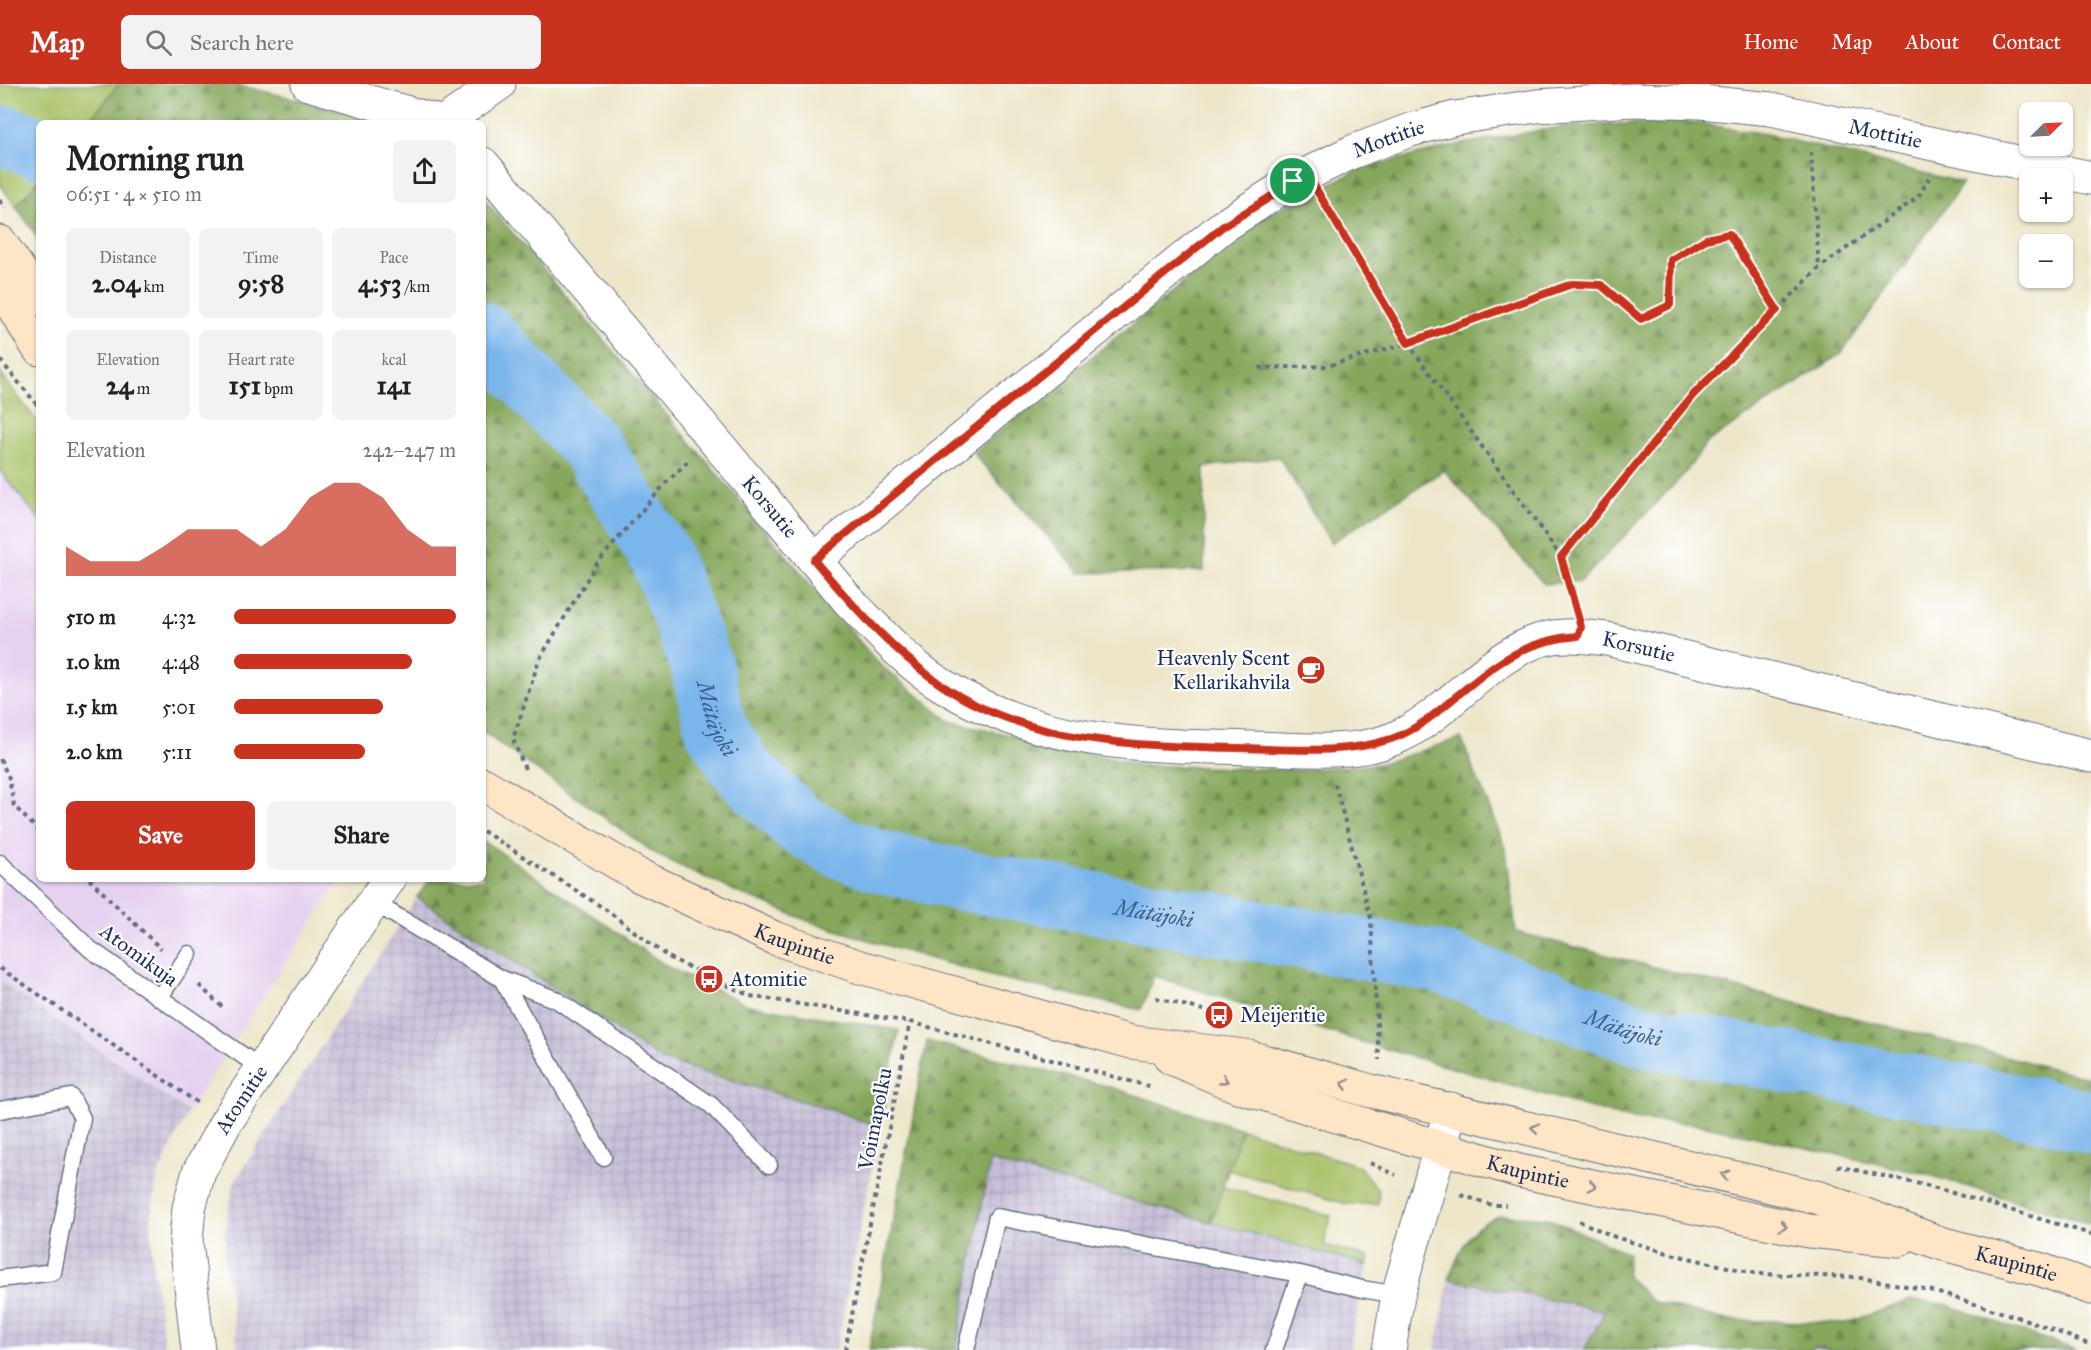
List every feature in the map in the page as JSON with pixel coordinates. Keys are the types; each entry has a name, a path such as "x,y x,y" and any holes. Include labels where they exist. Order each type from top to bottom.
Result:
{"main road":[{"path":"0,242 36,294"},
{"path":"0,286 36,344"},
{"path":"0,322 36,352"},
{"name":"Kaupintie","path":"486,786 638,875 774,938 943,992 1131,1041 1245,1056 1451,1109 1820,1198 1940,1243 2042,1270 2091,1288"},
{"name":"Kaupintie","path":"1131,1041 1237,1086 1519,1171 1809,1232 1940,1243"}],"street":[{"path":"308,84 432,120"},
{"path":"446,120 499,84"},
{"name":"Mottitie","path":"814,560 1222,227 1307,174 1352,152 1410,130 1455,118 1537,106 1633,100 1701,102 1771,109 2091,178"},
{"name":"Korsutie","path":"486,168 848,600 901,653 942,685 1001,714 1039,727 1098,741 1154,746 1327,749 1363,746 1393,739 1429,719 1489,670 1525,647 1551,638 1578,636 1619,642 2091,756"},
{"name":"Atomitie","path":"198,1350 186,1241 189,1208 199,1172 226,1122 381,890"},
{"path":"1389,1350 1398,1295 1451,1109"}],"lane":[{"name":"Atomikuja","path":"0,863 90,949 262,1069"},
{"path":"381,890 502,979 556,1000 711,1105 769,1165"},
{"path":"159,998 189,954"},
{"path":"502,979 603,1157"},
{"path":"0,1110 71,1097 82,1118 53,1272 0,1279"},
{"path":"966,1350 997,1217 1300,1274 1398,1295"},
{"path":"1275,1350 1300,1274"}],"path":[{"path":"1813,118 1809,165 1819,268"},
{"path":"1561,557 1692,396 1819,268 1918,197 1946,148"},
{"path":"1307,174 1408,343 1561,557 1581,627 1578,636"},
{"path":"1259,368 1327,366 1408,343 1572,284 1601,285 1641,319 1670,305 1671,260 1706,239 1729,234 1777,310"},
{"path":"0,360 36,403"},
{"path":"527,774 513,739 539,660 597,563 665,484"},
{"path":"1327,749 1371,919 1379,1066"},
{"path":"0,759 9,778 14,806 36,828"},
{"path":"0,968 226,1122"},
{"name":"Voimapolku","path":"845,1350 910,1022"},
{"path":"1428,1185 1492,1205 1513,1204"},
{"path":"1575,1219 1616,1237 1671,1254 1758,1274 1855,1277 1929,1290 2030,1321 2091,1345"}],"shaded area":[{"path":"0,471 36,515 36,882 338,882 188,1112 0,981"},
{"path":"417,897 662,1060 836,1111 880,1127 836,1350 238,1350 224,1254 227,1214 235,1181"},
{"path":"0,981 188,1112 158,1175 151,1215 152,1257 165,1350 0,1350"},
{"path":"910,1139 1367,1265 1349,1350 869,1350"},
{"path":"1449,1279 1605,1311 1831,1350 1435,1350"}],"green space":[{"path":"0,84 119,84 90,120 36,120 36,183 16,206 0,184"},
{"path":"119,84 233,84 376,120 90,120"},
{"path":"1682,121 1767,134 1963,183 1841,354 1706,443 1686,472 1581,581 1544,584 1444,470 1331,543 1279,457 1204,467 1204,571 1080,573 973,453 1266,216 1362,168 1462,144 1561,127"},
{"path":"36,183 36,236 16,206"},
{"path":"486,202 877,662 949,721 1140,765 1299,770 1380,764 1461,738 1506,849 1516,932 2091,1078 2091,1224 1929,1175 1697,1124 1629,1119 1365,1043 1154,976 1141,1010 994,977 808,921 737,892 659,856 486,734"},
{"path":"0,373 36,420 36,515 0,471"},
{"path":"486,842 668,967 748,1005 899,1030 880,1127 836,1111 662,1060 417,897 429,882 486,882"},
{"path":"927,1041 1110,1087 1242,1129 1211,1222 990,1161 956,1350 869,1350"},
{"path":"1242,1129 1359,1166 1378,1190 1377,1204 1347,1204 1228,1170"},
{"path":"1223,1187 1331,1216 1324,1245 1369,1257 1367,1265 1211,1222"},
{"path":"1503,1215 1547,1218 1628,1253 1627,1276 1653,1302 1727,1320 1847,1323 1910,1300 1945,1304 2076,1350 1831,1350 1815,1347 1811,1350 1584,1350 1605,1311 1449,1279 1467,1239 1491,1219"}],"waterway":[{"name":"Mätäjoki","path":"9,137 36,147"},
{"name":"Mätäjoki","path":"486,336 591,447 660,555 701,664 716,730 744,772 797,822 839,847 882,862 956,879 1439,962 1637,1034 2054,1112 2091,1123"},
{"path":"788,834 797,822"}],"place":[{"name":"Heavenly Scent Kellarikahvila","path":"1311,670"},
{"name":"Atomitie","path":"709,979"},
{"name":"Meijeritie","path":"1219,1015"}],"route":[{"path":"1307,174 1408,343 1572,284 1601,285 1641,319 1670,305 1671,260 1706,239 1729,234 1777,310 1692,396 1561,557 1581,627 1578,636 1551,638 1525,647 1489,670 1429,719 1393,739 1363,746 1327,749 1154,746 1098,741 1039,727 992,711 942,685 901,653 848,600 814,560 1222,227 1293,181 1307,174"}]}
